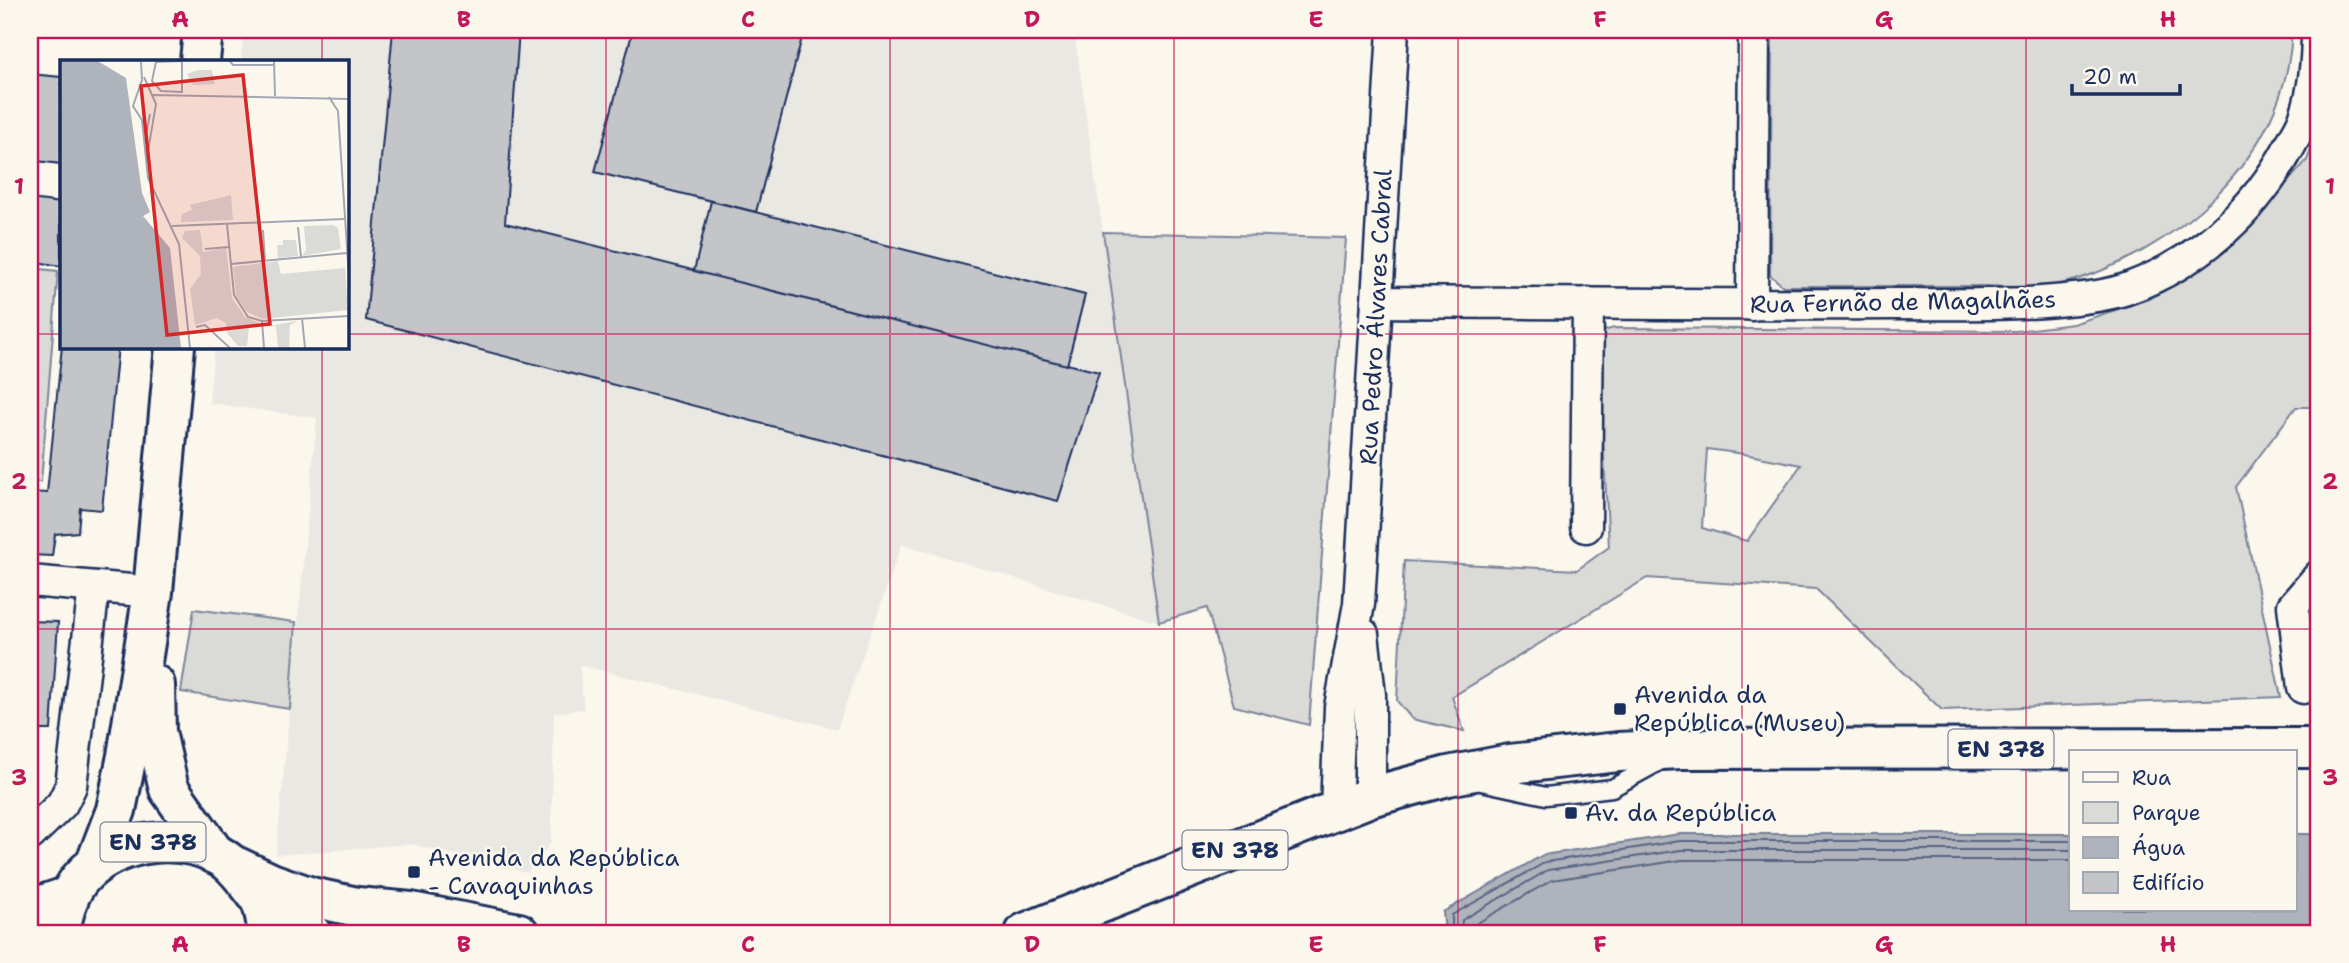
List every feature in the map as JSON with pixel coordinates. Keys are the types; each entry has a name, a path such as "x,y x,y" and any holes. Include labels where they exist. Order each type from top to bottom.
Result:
{"main road":[{"path":"200,60 203,30"},
{"path":"95,866 116,810 153,592 175,348"},
{"path":"153,592 156,732 169,789 223,859"},
{"name":"EN 378","path":"1025,933 1353,804 1448,776 1510,764 1581,755 1682,749 2319,748"},
{"name":"EN 378","path":"59,933 69,896 81,878 121,849 149,842 186,844 223,859 271,884 310,897 357,907 411,912 519,933"},
{"name":"EN 378","path":"223,859 264,917 311,933"},
{"path":"30,909 69,896"}],"street":[{"name":"Rua Pedro Álvares Cabral","path":"1353,804 1340,707 1359,604 1393,30"},
{"path":"1752,305 1754,30"},
{"name":"Rua Fernão de Magalhães","path":"1377,302 1752,305 2040,303 2087,298 2127,289 2162,274 2197,253 2229,226 2258,195 2282,160 2305,118 2318,71 2318,30"},
{"path":"1586,527 1588,303"},
{"path":"2303,688 2293,606 2319,576"},
{"path":"30,581 153,592"},
{"path":"30,835 62,804 71,786 94,587"}],"shaded area":[{"path":"244,30 1074,30 1159,622 902,544 837,729 579,665 584,709 554,713 551,843 527,873 411,844 276,855 317,418 209,403 214,348 348,348 348,60 241,60"}],"green space":[{"path":"1772,30 2292,30 2286,76 2270,119 2247,159 2217,194 2182,225 2143,250 2101,271 2058,285 2030,287 1783,286 1770,275"},
{"path":"2319,128 2319,407 2296,407 2236,487 2281,697 1942,710 1816,589 1647,578 1452,697 1464,731 1412,719 1397,701 1404,561 1577,570 1609,547 1597,333 1614,328 2016,331 2073,324 2149,299 2193,274 2256,219 2307,160","holes":["1707,449 1801,465 1747,541 1702,528"]},
{"path":"1103,232 1346,238 1309,725 1234,706 1207,608 1159,622"},
{"path":"30,268 58,271 41,482 30,482"},
{"path":"194,609 296,622 290,709 181,692"}],"water":[{"path":"1680,834 2069,834 2069,911 2296,911 2296,834 2319,834 2319,933 1445,933 1443,912 1543,855"}],"building":[{"path":"393,30 519,30 505,223 1099,372 1058,501 366,320"},
{"path":"633,30 804,30 756,212 595,172"},
{"path":"30,74 60,77 60,164 30,160"},
{"path":"30,199 60,203 60,266 30,261"},
{"path":"711,201 1085,295 1067,365 694,271"},
{"path":"62,348 118,348 102,510 80,508 78,532 55,534 52,556 30,555 30,492 47,493"},
{"path":"30,621 58,622 51,730 30,730"}],"place":[{"name":"Avenida da República (Museu)","path":"1620,709"},
{"name":"Av. da República","path":"1571,813"},
{"name":"Avenida da República - Cavaquinhas","path":"414,872"}]}
